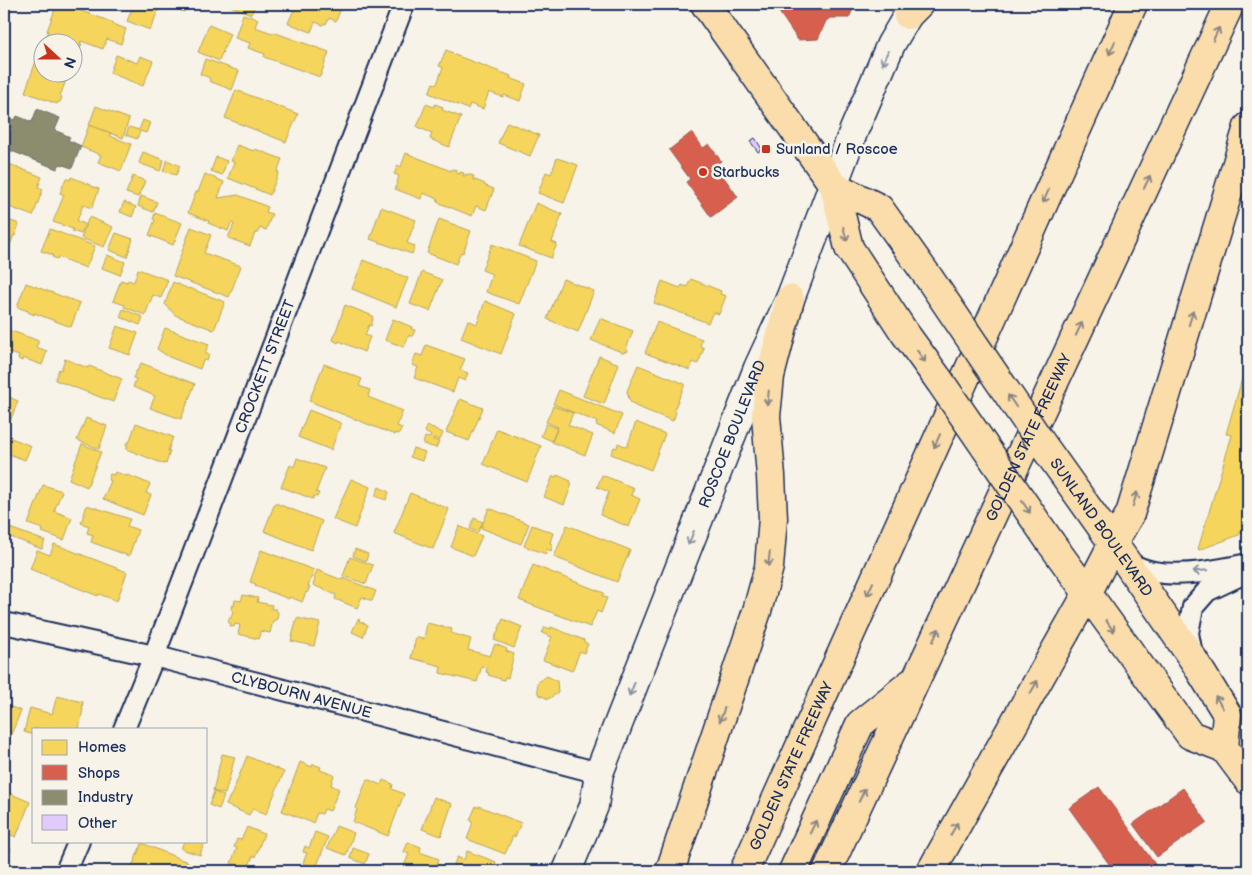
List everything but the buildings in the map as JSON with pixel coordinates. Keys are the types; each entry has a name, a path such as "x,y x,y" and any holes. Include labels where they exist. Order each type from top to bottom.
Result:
{"main road":[{"name":"SUNLAND BOULEVARD","path":"705,4 834,186 849,248 904,332 1051,543 1190,735 1224,748 1227,714 1193,658 1034,433 879,208 834,186"},
{"name":"GOLDEN STATE FREEWAY","path":"744,871 1133,4"},
{"name":"GOLDEN STATE FREEWAY","path":"827,871 1230,4"},
{"name":"ROSCOE BOULEVARD","path":"567,871 594,806 599,773 758,368 790,299 854,130 891,44 912,8"},
{"path":"930,871 1087,594 1120,553 1130,514 1248,127"},
{"path":"670,871 757,611 769,567 773,518 766,416 770,376 790,299"},
{"path":"793,871 860,724 916,679"},
{"path":"1224,748 1248,780"}],"street":[{"name":"CROCKETT STREET","path":"124,728 154,656 404,4"},
{"path":"1120,553 1151,572 1172,574 1219,570 1248,564"},
{"path":"1193,658 1188,633 1193,607 1207,591 1248,571"},
{"name":"CLYBOURN AVENUE","path":"4,623 154,656 599,773"},
{"path":"66,871 78,842"}],"place":[{"name":"Sunland / Roscoe","path":"766,149"},
{"name":"Starbucks","path":"703,172"}]}
